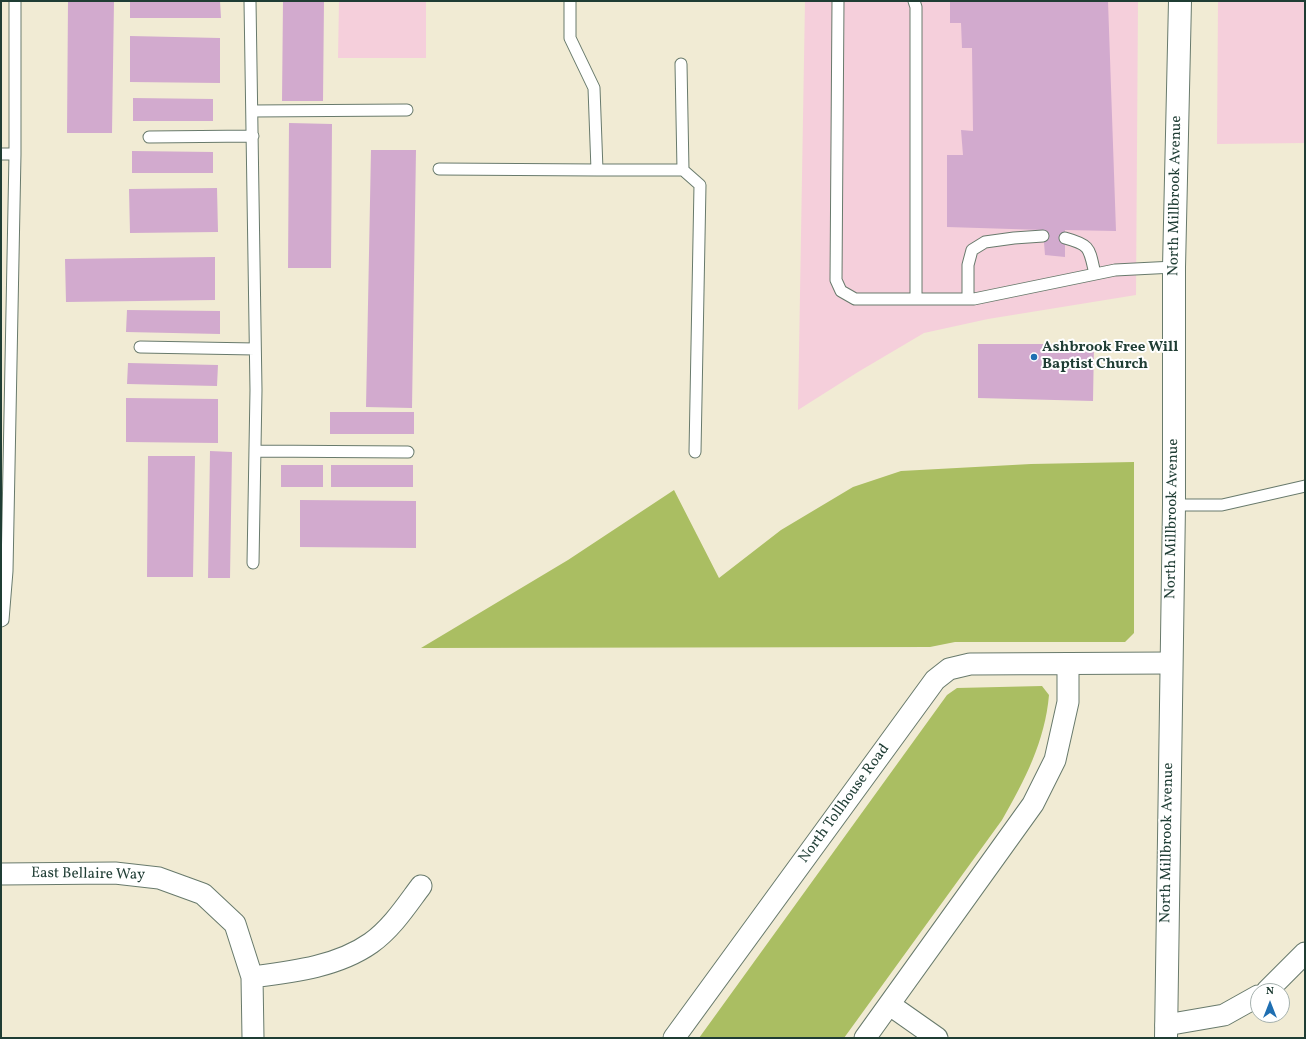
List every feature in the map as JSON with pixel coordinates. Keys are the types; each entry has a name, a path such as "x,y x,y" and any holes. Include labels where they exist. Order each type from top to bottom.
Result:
{"street":[{"name":"North Millbrook Avenue","path":"1166,1031 1170,663 1174,505 1174,267 1180,1"},
{"name":"North Tollhouse Road","path":"674,1038 935,680 950,669 970,664 1170,663"},
{"path":"865,1038 1033,804 1055,760 1068,702 1068,664"},
{"name":"East Bellaire Way","path":"1,874 115,873 160,878 203,894 235,924 252,977 254,1038"},
{"path":"252,977 285,973 338,960 371,943 394,922 421,886"},
{"path":"1275,983 1305,954"},
{"path":"1166,1031 1224,1015 1250,1000"},
{"path":"890,1005 937,1038"}],"lane":[{"path":"1,621 15,154 15,1"},
{"path":"250,1 255,349 253,563"},
{"path":"570,1 570,38 594,88 597,170"},
{"path":"838,1 836,280 841,291 855,299 968,298 1115,270 1174,267"},
{"path":"914,1 916,7 916,299"},
{"path":"681,64 683,170"},
{"path":"252,111 408,110"},
{"path":"149,137 253,136"},
{"path":"1,154 15,154"},
{"path":"439,169 683,170 700,185 695,452"},
{"path":"968,298 968,265 972,250 985,242 1043,236"},
{"path":"1065,238 1083,243 1090,252 1095,274"},
{"path":"140,347 255,349"},
{"path":"254,451 408,452"},
{"path":"1174,505 1222,505 1305,486"}],"shaded area":[{"path":"339,1 426,1 426,58 338,58"},
{"path":"805,1 1138,1 1136,295 988,319 924,333 798,410"},
{"path":"1218,1 1305,1 1305,143 1217,144"}],"green space":[{"path":"1134,462 1134,633 1125,642 955,642 930,647 421,648 568,560 674,490 719,578 781,530 853,487 901,471 1031,464"},
{"path":"1042,686 1049,695 1043,728 1033,760 1002,820 844,1038 699,1038 947,695 957,688"}],"building":[{"path":"68,1 114,1 112,133 67,133"},
{"path":"130,1 220,1 221,18 130,18"},
{"path":"283,1 324,1 323,101 282,101"},
{"path":"950,1 1108,1 1116,231 1065,230 1065,257 1045,255 1043,230 947,227 947,155 963,155 961,130 973,131 972,48 962,48 961,23 950,23"},
{"path":"130,36 220,38 220,83 130,82"},
{"path":"133,98 213,99 213,121 133,121"},
{"path":"289,123 332,124 331,268 288,268"},
{"path":"371,150 416,150 412,408 366,407"},
{"path":"132,151 213,152 213,173 132,173"},
{"path":"217,188 218,232 130,233 129,189"},
{"path":"215,257 215,300 66,302 65,259"},
{"path":"127,310 220,311 220,334 126,332"},
{"path":"978,344 1094,344 1093,401 978,398"},
{"path":"128,363 218,365 217,386 127,384"},
{"path":"126,398 218,399 218,443 126,442"},
{"path":"330,412 414,412 414,434 330,434"},
{"path":"210,451 232,452 230,578 208,578"},
{"path":"148,456 195,456 193,577 147,577"},
{"path":"281,465 323,465 323,487 281,487"},
{"path":"331,465 413,465 413,487 331,487"},
{"path":"300,500 416,501 416,548 300,547"}],"place":[{"name":"Ashbrook Free Will Baptist Church","path":"1034,357"}]}
